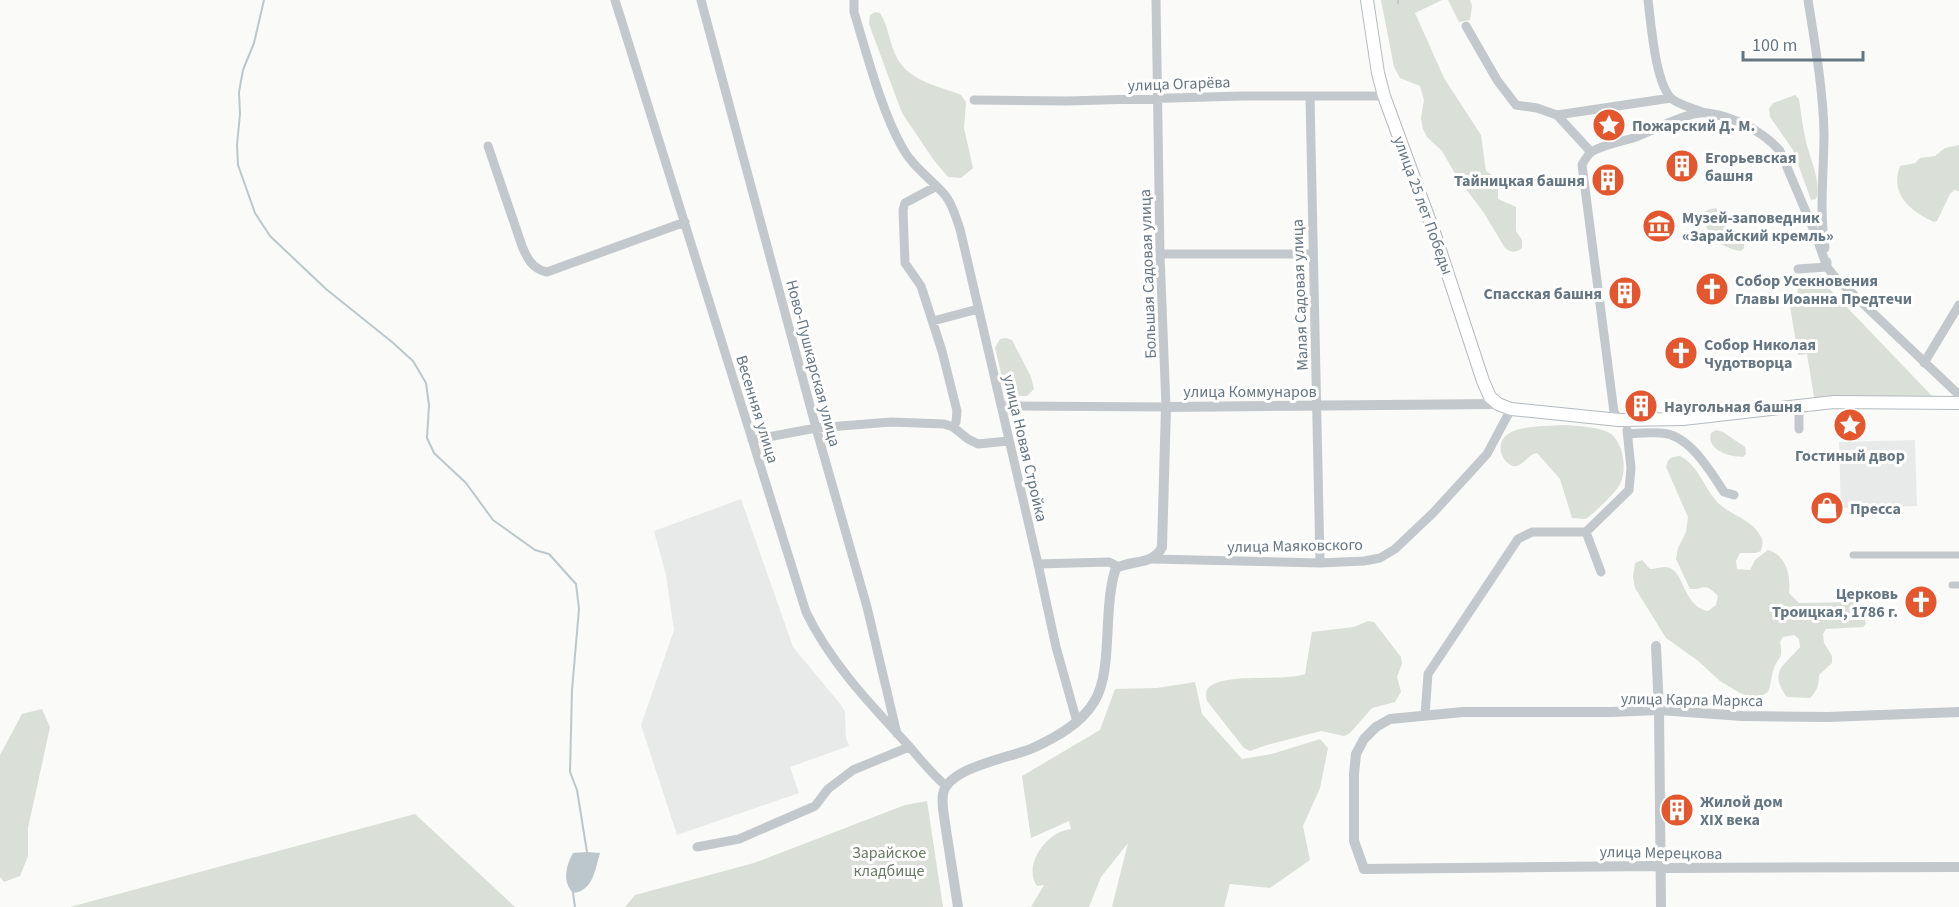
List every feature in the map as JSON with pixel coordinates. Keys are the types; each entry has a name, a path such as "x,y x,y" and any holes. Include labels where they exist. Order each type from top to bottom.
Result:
{"main road":[{"name":"улица 25 лет Победы","path":"1367,0 1378,73 1384,96 1436,238 1483,381 1490,397 1498,404"},
{"path":"1498,404 1511,409 1622,420 1683,419 1799,405 1959,402"}],"street":[{"name":"Весенняя улица","path":"615,0 806,612 822,643 926,769 946,786"},
{"name":"Ново-Пушкарская улица","path":"701,0 816,428 867,607 898,735"},
{"name":"улица Новая Стройка","path":"854,0 858,23 893,130 909,157 949,202 960,229 1056,647 1077,722"},
{"name":"Большая Садовая улица","path":"1152,559 1158,555 1162,547 1166,406 1160,254 1156,0"},
{"path":"1648,0 1654,49 1662,82 1671,98 1687,107 1750,128 1772,141 1780,151 1827,267 1959,395"},
{"path":"1808,0 1821,86 1824,132 1821,220 1827,267"},
{"path":"1466,26 1497,80 1516,105 1538,108 1557,115 1592,152"},
{"name":"улица Огарёва","path":"974,100 1384,96"},
{"name":"Малая Садовая улица","path":"1310,97 1320,563"},
{"path":"1557,115 1671,98"},
{"path":"1425,715 1428,674 1518,539 1532,532 1586,532 1629,490 1631,468 1628,434 1622,420 1614,412 1582,165 1592,152 1655,130 1682,117 1707,113"},
{"path":"488,146 529,261 540,270 547,272 685,222"},
{"path":"935,187 905,203 903,210 905,263 921,286 933,321 957,411 956,422 952,427"},
{"path":"1160,254 1312,254"},
{"path":"1798,269 1827,267"},
{"path":"1924,363 1959,305"},
{"path":"933,321 978,309"},
{"name":"улица Коммунаров","path":"1001,406 1498,404"},
{"path":"1799,405 1799,429"},
{"name":"улица Маяковского","path":"1152,559 1320,563 1380,558 1395,549 1433,513 1487,454 1511,409"},
{"path":"752,440 816,428 891,422 944,424 978,444 1008,441"},
{"path":"1628,434 1664,432 1682,442 1698,454 1724,492 1734,495"},
{"path":"1586,532 1601,572"},
{"path":"1853,555 1959,555"},
{"path":"1116,568 1124,564 1152,559"},
{"path":"1038,564 1108,562 1116,568"},
{"path":"958,907 942,804 946,786 962,773 1033,748 1077,722 1094,702 1102,684 1109,603 1116,568"},
{"path":"1656,646 1661,907"},
{"name":"улица Карла Маркса","path":"1364,869 1354,841 1356,754 1364,739 1376,727 1390,719 1463,712 1659,710 1742,716 1828,717 1959,712"},
{"path":"697,847 739,839 815,806 828,789 854,770 909,747"},
{"name":"улица Мерецкова","path":"1364,869 1652,866 1959,867"}],"shaded area":[{"path":"1915,440 1917,506 1841,508 1839,442"},
{"path":"741,499 793,647 845,712 846,738 849,746 790,767 799,793 677,835 641,725 674,630 666,575 654,531"},
{"path":"573,853 600,853 595,873 585,888 573,893 566,878 568,863"}],"green space":[{"path":"1381,0 1442,0 1415,13 1444,78 1481,135 1486,171 1498,179 1498,199 1516,207 1516,231 1522,240 1520,250 1513,252 1505,248 1442,151 1427,137 1421,118 1424,100 1420,86 1400,78 1394,67"},
{"path":"1448,0 1470,0 1472,6 1470,20 1459,22"},
{"path":"875,12 880,13 883,18 894,52 902,66 925,82 961,95 966,102 964,128 973,168 961,178 948,177 902,113 869,24 870,15"},
{"path":"1795,95 1799,99 1806,142 1817,178 1816,199 1811,200 1793,150 1770,117 1769,109 1773,103"},
{"path":"1959,145 1959,191 1954,190 1950,194 1937,221 1934,222 1917,213 1904,201 1897,185 1900,166 1915,163 1920,158 1935,156 1945,148"},
{"path":"1716,208 1727,228 1744,243 1741,251 1720,243 1706,227 1704,213"},
{"path":"1816,275 1934,398 1814,397 1807,354 1798,355 1788,294 1798,293 1796,279"},
{"path":"1000,339 1012,340 1031,377 1034,389 1027,396 1013,396 1005,390 995,348"},
{"path":"1562,425 1591,427 1608,432 1617,441 1622,454 1624,469 1619,486 1586,519 1572,518 1560,479 1537,453 1519,465 1513,466 1506,461 1501,452 1501,443 1513,431"},
{"path":"1716,430 1723,432 1745,447 1746,454 1743,457 1731,456 1715,448 1710,439 1711,433"},
{"path":"1680,456 1697,471 1718,503 1747,522 1761,537 1763,542 1761,551 1740,553 1736,561 1737,569 1750,570 1755,560 1768,550 1784,562 1789,580 1789,593 1799,603 1858,602 1862,608 1866,624 1863,627 1826,629 1823,634 1824,643 1832,656 1832,663 1819,675 1817,688 1810,698 1787,697 1779,681 1780,670 1800,647 1799,639 1794,635 1783,637 1780,642 1781,656 1775,666 1768,692 1753,698 1720,681 1697,660 1666,638 1635,588 1633,577 1635,563 1642,560 1650,569 1665,567 1676,573 1688,595 1699,608 1708,611 1716,605 1718,596 1707,587 1690,589 1676,559 1678,548 1686,532 1688,517 1666,467 1670,458"},
{"path":"1368,621 1374,622 1401,657 1402,664 1397,677 1401,692 1395,702 1372,708 1350,733 1344,736 1321,731 1250,751 1244,748 1207,701 1206,694 1209,687 1217,682 1241,678 1305,674 1312,632 1354,627"},
{"path":"1195,682 1202,714 1242,759 1272,754 1320,739 1328,748 1320,788 1303,826 1310,860 1270,888 1230,884 1224,907 1112,907 1128,843 1101,877 1089,907 1031,907 1044,885 1037,886 1033,877 1035,859 1046,842 1062,831 1071,829 1069,821 1031,838 1022,776 1100,730 1115,689 1157,688"},
{"path":"42,709 50,727 28,828 28,856 20,876 4,882 0,877 0,755 22,714"},
{"name":"Зарайское кладбище","path":"927,801 943,907 625,907 635,895 754,863 905,805"},
{"path":"415,814 515,907 70,907"}],"waterway":[{"path":"264,0 254,43 243,70 239,92 238,165 255,213 270,236 326,289 413,361 426,383 429,405 427,438 434,453 466,483 493,520 535,550 549,554 576,584 579,609 572,690 570,772 577,790 587,852"},
{"path":"573,893 575,907"}],"place":[{"name":"Пожарский Д. М.","path":"1609,125"},
{"name":"Егорьевская башня","path":"1682,166"},
{"name":"Тайницкая башня","path":"1608,180"},
{"name":"Музей-заповедник «Зарайский кремль»","path":"1659,226"},
{"name":"Собор Усекновения Главы Иоанна Предтечи","path":"1712,289"},
{"name":"Спасская башня","path":"1625,293"},
{"name":"Собор Николая Чудотворца","path":"1681,353"},
{"name":"Наугольная башня","path":"1641,406"},
{"name":"Гостиный двор","path":"1850,425"},
{"name":"Пресса","path":"1827,508"},
{"name":"Церковь Троицкая, 1786 г.","path":"1921,602"},
{"name":"Жилой дом XIX века","path":"1677,810"}]}
